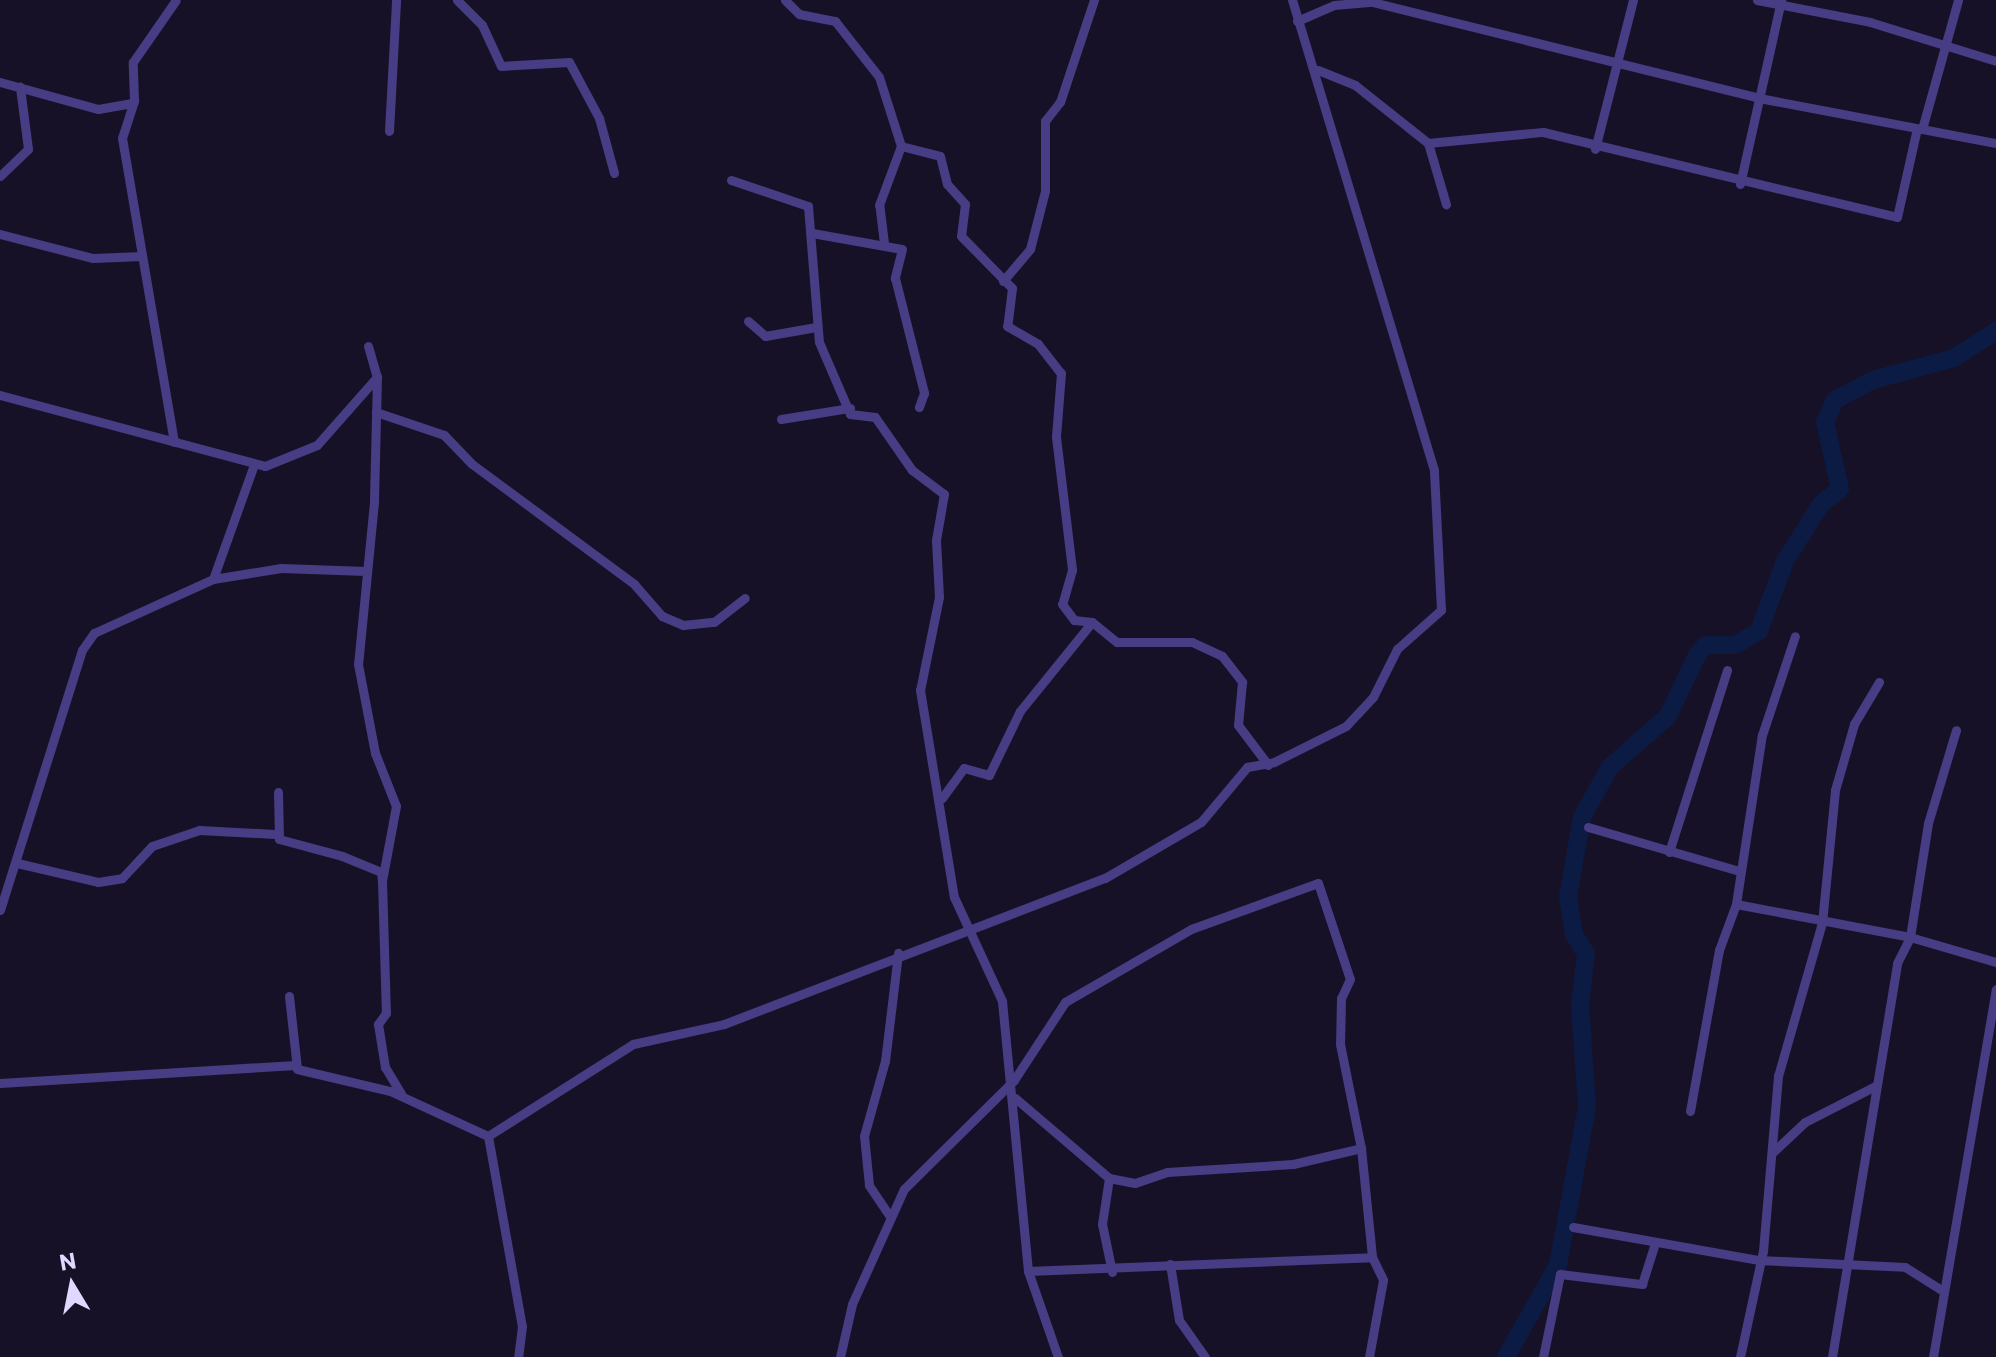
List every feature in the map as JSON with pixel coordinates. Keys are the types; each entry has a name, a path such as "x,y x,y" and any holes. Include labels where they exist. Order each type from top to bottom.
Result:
{"street":[{"path":"174,442 122,138 133,103 133,62 176,0"},
{"path":"389,131 396,0"},
{"path":"457,0 482,25 501,66 569,62 599,118 614,173"},
{"path":"785,0 799,14 835,21 872,66 901,146 879,205 884,243"},
{"path":"1003,281 1030,249 1045,191 1045,121 1060,102 1094,0"},
{"path":"488,1136 633,1044 724,1024 898,953 1105,878 1201,822 1247,767 1268,765 1346,726 1373,697 1397,649 1441,610 1430,444 1400,362 1318,70 1297,21 1292,0"},
{"path":"1595,149 1633,0"},
{"path":"1757,0 1780,3 1945,45 1996,61"},
{"path":"1428,143 1513,129 1740,184 1897,217 1958,0"},
{"path":"1297,21 1334,5 1372,2 1759,98 1919,131 1996,143"},
{"path":"1740,184 1780,3"},
{"path":"1318,70 1355,85 1428,143 1446,204"},
{"path":"0,82 98,109 133,103"},
{"path":"0,176 28,149 20,87"},
{"path":"901,146 940,156 947,184 965,204 961,236 1012,288 1007,326 1038,344 1061,373 1056,437 1072,570 1062,604 1074,620 1092,622 1117,642 1192,642 1222,656 1242,682 1238,725 1268,765"},
{"path":"731,180 806,203 812,233 816,327 852,416 875,417 912,470 944,494 936,540 939,597 920,690 942,798 946,861 967,930 1002,1001 1014,1080 1015,1183 1028,1271 1058,1357"},
{"path":"812,233 884,243 902,249 895,278 924,393 919,407"},
{"path":"0,234 93,258 142,256"},
{"path":"748,321 765,336 816,327"},
{"path":"368,346 377,377 376,412 358,664 375,753 396,806 382,881"},
{"path":"0,395 174,442 253,467 291,460 317,445 377,377"},
{"path":"781,419 850,408"},
{"path":"376,412 444,435 472,464 634,584 662,616 683,625 714,622 745,598"},
{"path":"213,579 253,467"},
{"path":"0,910 87,641 120,616 213,579 281,568 366,571"},
{"path":"942,798 964,768 989,775 1020,711 1092,622"},
{"path":"1690,1111 1719,950 1736,904 1736,870 1778,671 1795,636"},
{"path":"1669,852 1727,670"},
{"path":"1740,1357 1759,1260 1787,1030 1822,923 1835,790 1854,724 1879,682"},
{"path":"1832,1357 1845,1261 1897,963 1910,937 1928,823 1956,730"},
{"path":"275,834 278,792"},
{"path":"1588,827 1736,870"},
{"path":"17,863 98,882 122,878 152,846 199,830 275,834 381,872 386,1013 380,1038 389,1077 409,1102"},
{"path":"840,1357 852,1304 889,1215 904,1189 1014,1080 1065,1002 1092,980 1191,929 1318,883 1350,979 1341,998 1340,1044 1361,1148 1372,1257 1383,1280 1383,1311 1369,1357"},
{"path":"1736,904 1822,923 1910,937 1996,962"},
{"path":"889,1215 869,1185 864,1136 885,1061 898,953"},
{"path":"1933,1357 1996,989"},
{"path":"289,996 295,1065"},
{"path":"0,1083 295,1065 409,1102 488,1136"},
{"path":"1773,1152 1805,1122 1875,1086"},
{"path":"1015,1098 1109,1178 1135,1183 1167,1172 1293,1164 1361,1148"},
{"path":"488,1136 522,1326 518,1357"},
{"path":"1109,1178 1102,1224 1112,1272"},
{"path":"1573,1227 1759,1260 1845,1261 1905,1267 1943,1291"},
{"path":"1543,1357 1560,1274 1642,1284 1655,1243"},
{"path":"1028,1271 1112,1272 1170,1264 1372,1257"},
{"path":"1170,1264 1179,1320 1205,1357"}],"waterway":[{"path":"1506,1357 1558,1265 1587,1107 1580,1005 1586,954 1574,934 1568,897 1582,817 1610,767 1668,716 1697,655 1706,645 1735,645 1759,631 1785,561 1822,503 1840,489 1825,422 1835,400 1873,380 1954,358 1996,331"}]}
